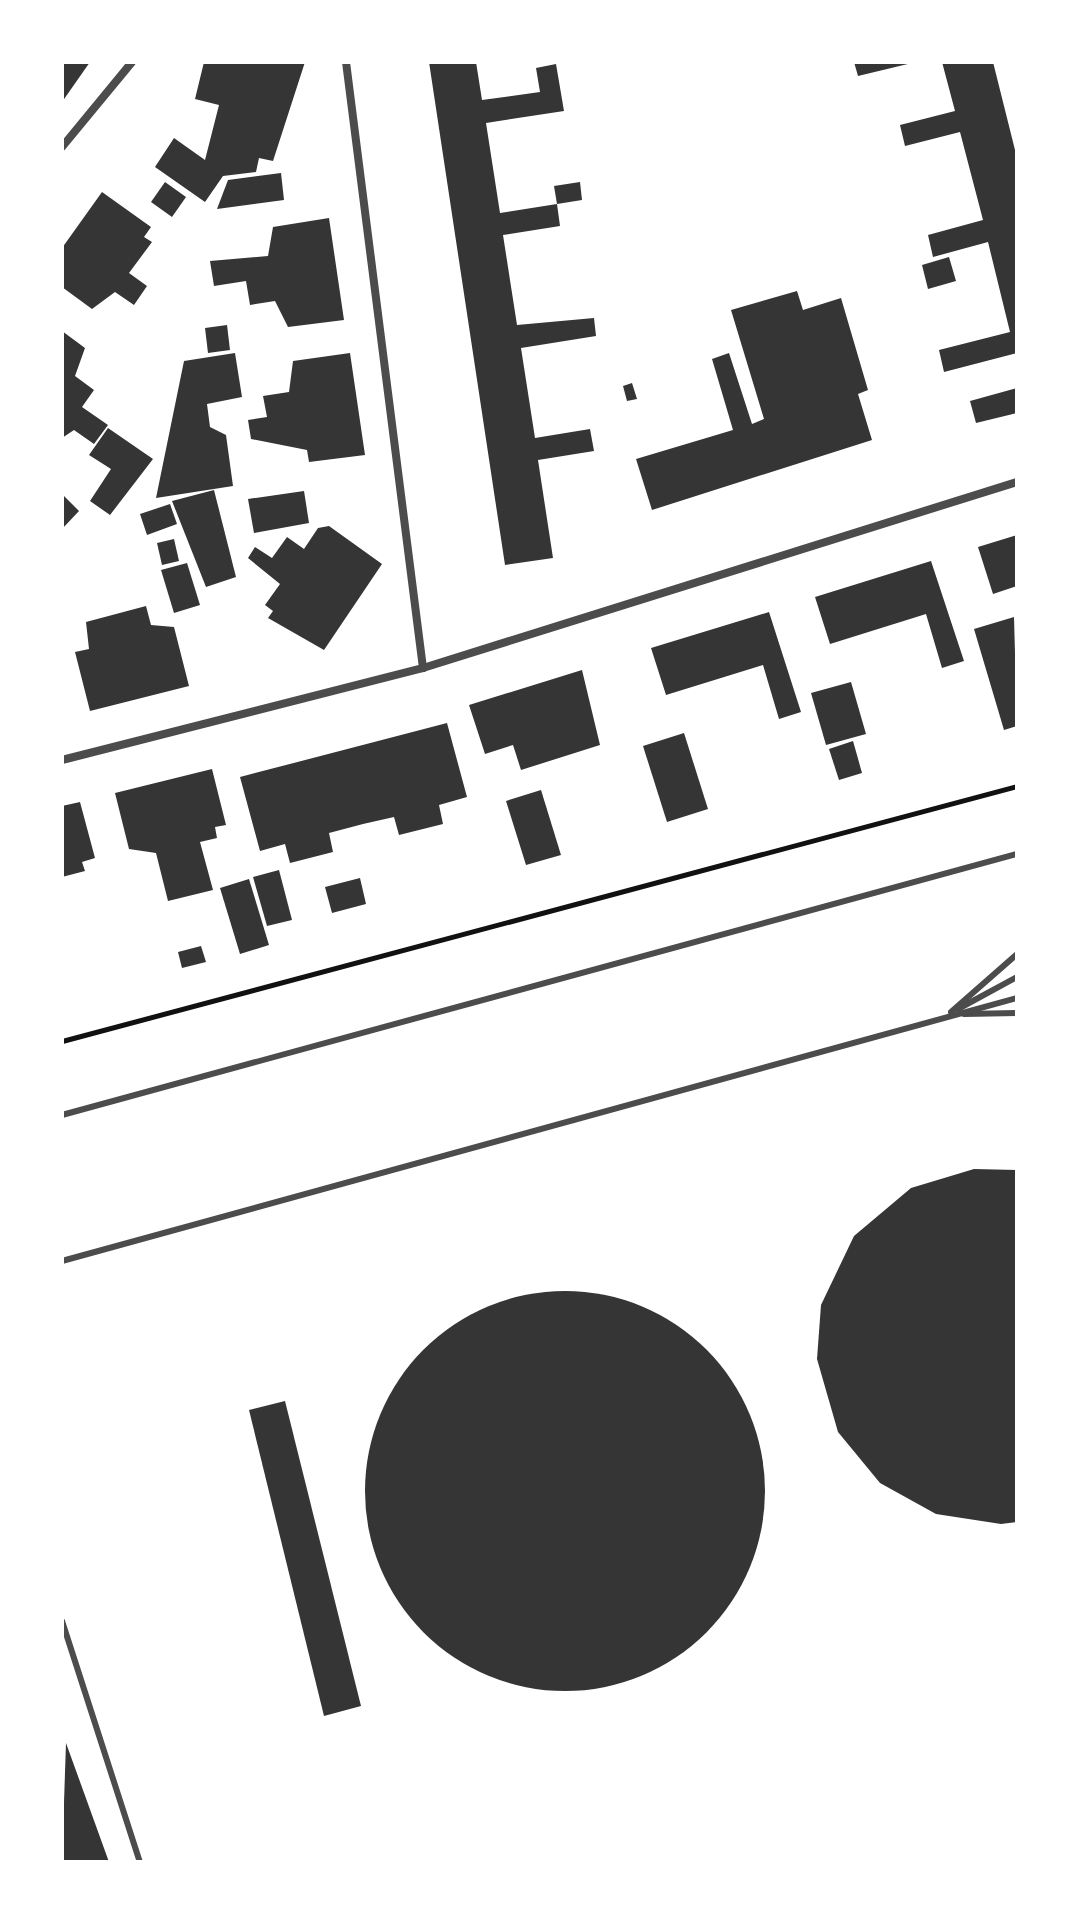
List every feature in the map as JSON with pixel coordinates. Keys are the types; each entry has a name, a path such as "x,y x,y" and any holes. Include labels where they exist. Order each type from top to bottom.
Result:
{"street":[{"path":"62,147 132,62"},
{"path":"346,62 423,668"},
{"path":"62,760 423,668 1017,482"}],"lane":[{"path":"62,1115 1017,854"},
{"path":"948,1015 1017,954"},
{"path":"948,1015 1017,977"},
{"path":"62,1261 1017,998"},
{"path":"948,1015 1017,1013"},
{"path":"62,1621 140,1862"}],"path":[{"path":"62,1041 1017,786"}],"building":[{"path":"62,62 90,62 62,102"},
{"path":"204,62 305,62 273,161 259,158 256,172 223,176 205,202 155,167 174,138 205,160 219,105 195,99"},
{"path":"429,62 476,62 482,100 540,92 536,68 556,64 564,111 486,123 500,213 557,204 560,226 503,235 517,325 594,318 596,336 521,348 535,438 590,429 594,451 538,460 553,558 505,565"},
{"path":"854,62 912,62 912,63 858,76"},
{"path":"942,62 993,62 1017,158 1017,353 944,372 939,350 1010,332 988,242 933,257 928,235 983,220 960,132 905,146 900,125 955,111"},
{"path":"281,173 284,200 217,209 228,180"},
{"path":"165,182 186,197 172,217 151,202"},
{"path":"580,182 582,200 557,204 554,186"},
{"path":"102,192 151,227 144,237 152,242 129,273 147,286 134,305 115,292 92,309 62,287 62,248"},
{"path":"329,218 344,320 288,327 275,301 250,305 246,281 214,286 210,261 268,256 273,227"},
{"path":"949,257 956,281 928,289 922,265"},
{"path":"797,291 803,310 841,298 868,390 858,394 872,440 652,510 636,459 733,430 712,359 729,353 752,424 764,419 731,310"},
{"path":"227,325 230,350 208,353 205,328"},
{"path":"62,331 85,348 75,376 94,390 82,407 108,425 94,444 74,430 62,438"},
{"path":"235,353 242,397 207,404 210,427 226,435 233,486 156,498 184,361"},
{"path":"350,353 365,455 309,462 307,450 251,439 248,420 267,417 263,396 289,392 293,361"},
{"path":"632,383 637,399 627,401 623,386"},
{"path":"1017,388 1017,413 976,423 970,401"},
{"path":"108,428 153,459 110,515 90,501 111,469 89,455"},
{"path":"214,490 236,577 206,587 172,501"},
{"path":"304,491 309,523 254,533 248,499"},
{"path":"62,494 79,511 62,529"},
{"path":"170,504 177,524 147,535 140,514"},
{"path":"329,526 382,564 324,650 268,618 273,611 265,605 280,584 248,558 255,547 272,558 287,537 304,549 318,528"},
{"path":"1017,535 1017,586 993,594 978,547"},
{"path":"174,539 179,561 162,565 157,543"},
{"path":"931,561 964,661 942,668 926,614 830,644 815,597"},
{"path":"187,563 200,605 174,613 161,570"},
{"path":"146,606 151,625 174,627 189,686 90,711 75,652 89,649 86,622"},
{"path":"769,612 801,712 779,719 763,665 666,695 651,648"},
{"path":"1014,617 1017,726 1004,730 974,629"},
{"path":"582,670 600,745 521,770 513,745 485,754 469,705"},
{"path":"851,682 866,734 826,745 811,693"},
{"path":"447,723 467,797 439,805 443,824 399,835 394,817 363,824 329,833 333,852 290,863 285,844 260,851 240,777"},
{"path":"684,733 708,809 667,822 643,746"},
{"path":"853,741 862,773 839,780 829,749"},
{"path":"212,769 226,825 215,827 217,838 200,842 213,890 168,901 156,853 129,849 115,793"},
{"path":"541,790 561,855 526,865 506,801"},
{"path":"80,802 95,858 82,862 85,871 62,877 62,806"},
{"path":"279,870 292,920 267,926 253,877"},
{"path":"360,878 366,904 332,913 325,887"},
{"path":"249,879 269,945 240,954 220,888"},
{"path":"201,946 206,962 182,968 178,952"},
{"path":"974,1169 1017,1170 1017,1522 1001,1524 936,1514 880,1483 838,1432 817,1359 821,1305 854,1236 911,1188"},
{"path":"565,1291 604,1295 642,1306 676,1324 707,1349 732,1380 750,1414 761,1452 765,1491 761,1530 750,1568 732,1602 707,1633 676,1658 642,1676 604,1687 565,1691 526,1687 488,1676 454,1658 423,1633 398,1602 380,1568 369,1530 365,1491 369,1452 380,1414 398,1380 423,1349 454,1324 488,1306 526,1295"},
{"path":"285,1401 361,1706 324,1716 249,1410"},
{"path":"66,1743 109,1862 62,1862"}]}
